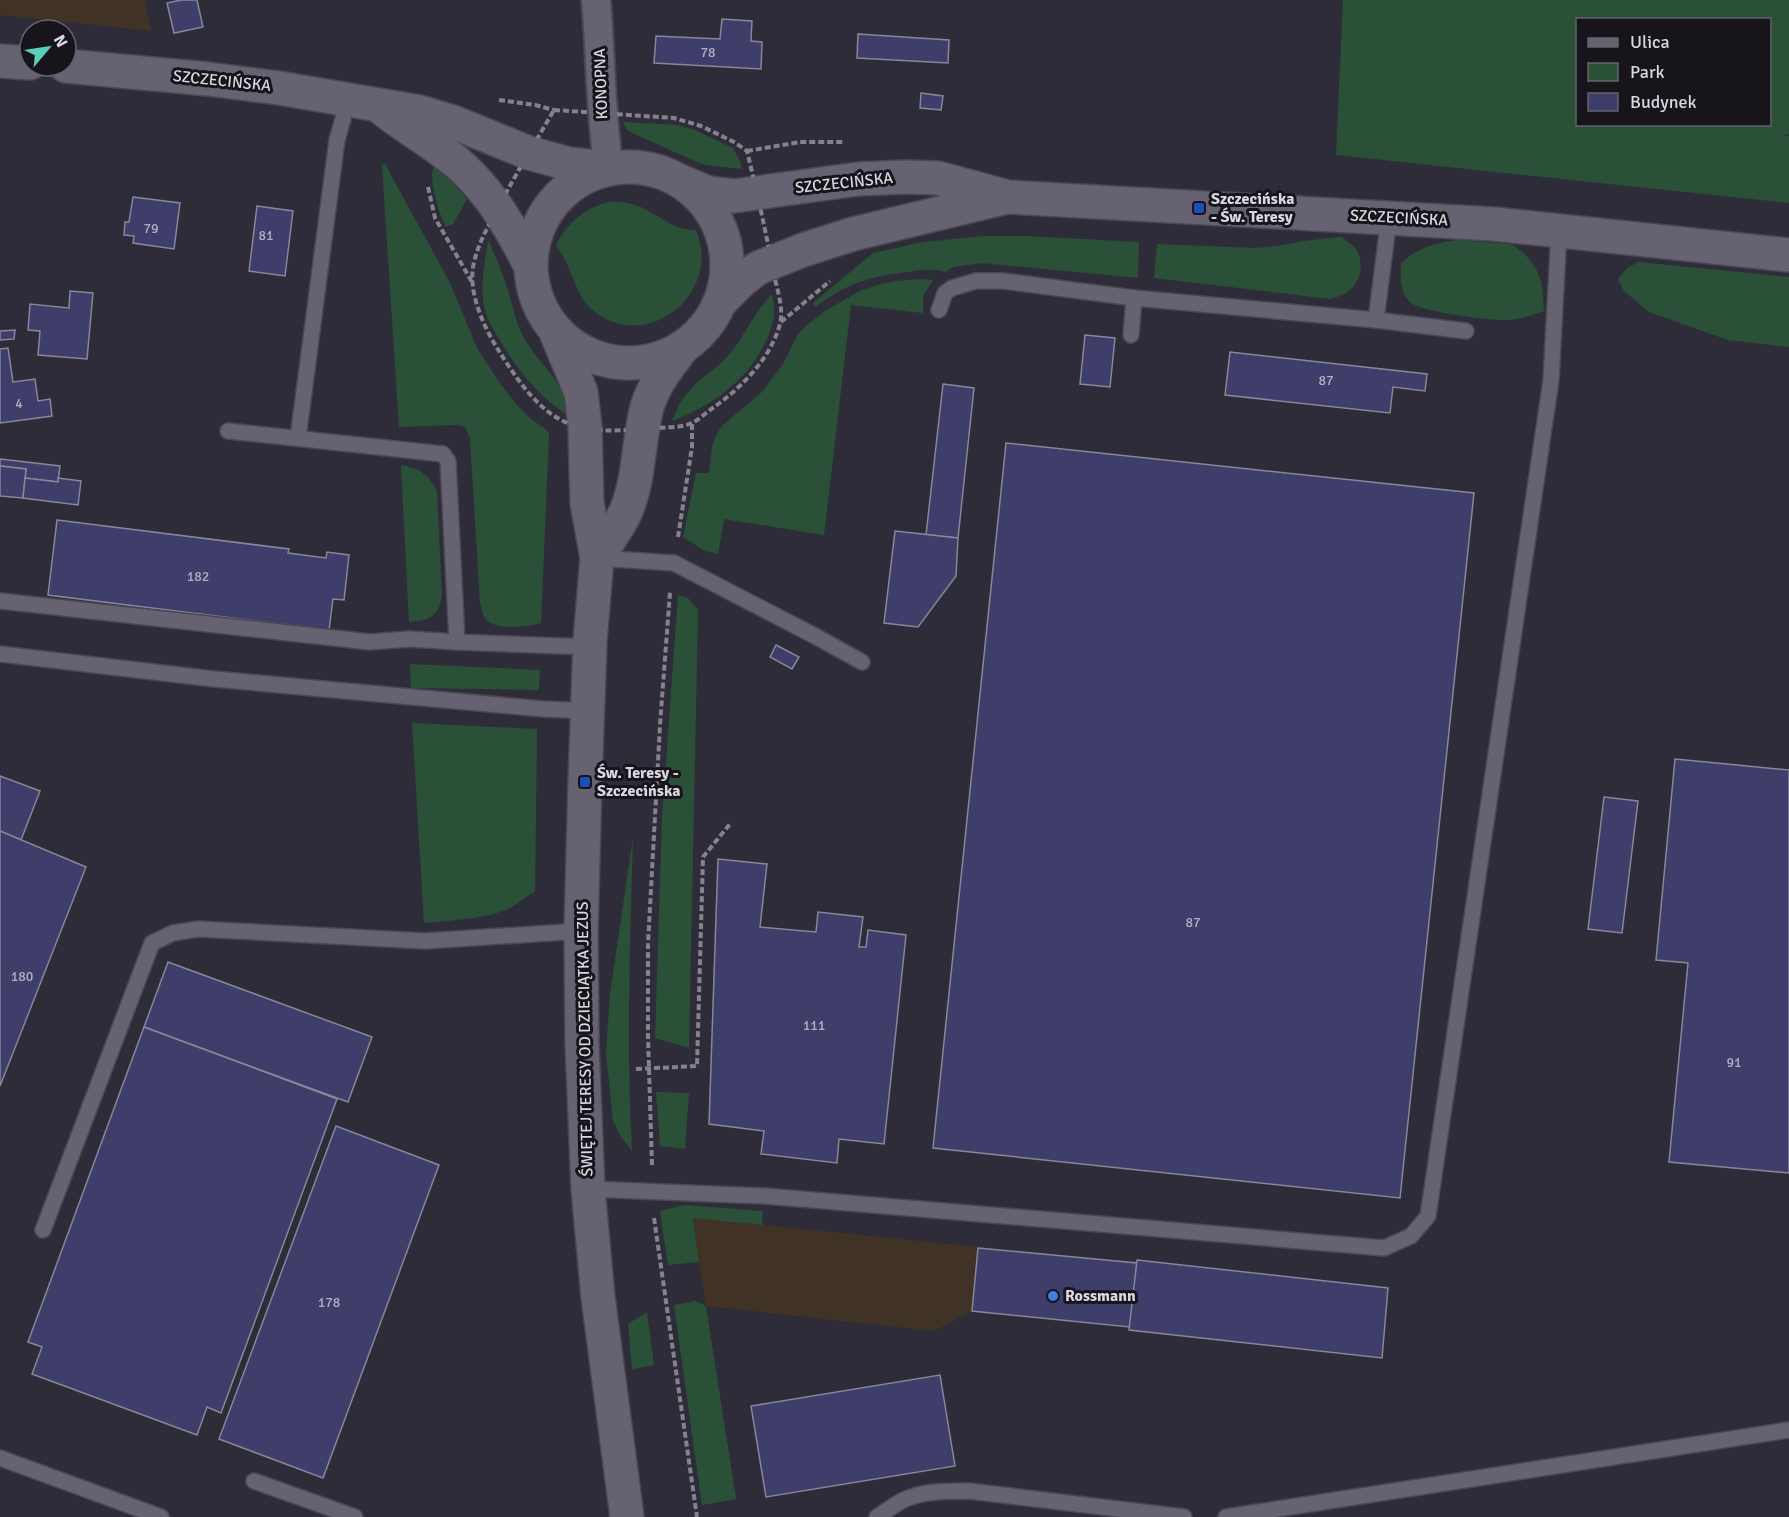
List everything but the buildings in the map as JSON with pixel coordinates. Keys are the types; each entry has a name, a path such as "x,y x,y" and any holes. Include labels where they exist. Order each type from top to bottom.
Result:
{"main road":[{"path":"0,61 18,62"},
{"name":"SZCZECIŃSKA","path":"78,67 220,80 344,98 438,116 507,145 543,157 569,164 609,168"},
{"name":"SZCZECIŃSKA","path":"378,106 463,167 498,208 530,265"},
{"path":"642,167 666,173 680,181 706,204 722,234 727,270 720,302 706,326 691,341 666,356 648,362 630,363 612,362 585,353 555,330 535,296 530,265 533,239 540,222 549,206 575,182 609,168 642,167"},
{"name":"SZCZECIŃSKA","path":"680,181 708,193 734,196 858,178 938,178 1008,197 1494,224 1789,255"},
{"name":"SZCZECIŃSKA","path":"720,302 758,268 803,250 853,234 1008,197"},
{"name":"ŚWIĘTEJ TERESY OD DZIECIĄTKA JEZUS","path":"555,330 581,392 585,427 587,503 597,558 587,711 581,931 582,1043 588,1190 598,1297 624,1515"},
{"name":"ŚWIĘTEJ TERESY OD DZIECIĄTKA JEZUS","path":"597,558 626,512 651,397 666,369 683,347"}],"street":[{"name":"KONOPNA","path":"596,0 603,126 609,168"}],"lane":[{"path":"297,438 338,140 343,119 344,98"},
{"path":"1376,320 1389,218"},
{"path":"588,1190 765,1196 1384,1248 1411,1236 1428,1216 1551,380 1559,231"},
{"path":"939,310 945,293 952,288 967,283 1003,281 1134,298 1376,320 1466,331"},
{"path":"1131,335 1134,298"},
{"path":"228,431 443,454 448,461 457,642"},
{"path":"597,558 674,563 862,662"},
{"path":"0,601 370,642 409,639 590,647"},
{"path":"0,654 214,679 587,711"},
{"path":"43,1230 152,943 173,933 198,929 425,941 581,931"},
{"path":"1226,1517 1789,1430"},
{"path":"0,1458 161,1517"},
{"path":"254,1480 355,1517"},
{"path":"877,1517 912,1497 950,1491 969,1491 1184,1517"}],"path":[{"path":"538,137 554,110 586,113"},
{"path":"618,115 674,118 701,126 747,151 752,171"},
{"path":"428,186 435,218 472,282"},
{"path":"486,230 477,252 472,282 484,325 522,386 547,410 561,420 572,424"},
{"path":"666,427 692,423 729,397 750,376 770,348 781,323 781,306 777,287"},
{"path":"692,423 692,447 669,596 648,944 654,1215 697,1517"},
{"path":"636,1069 697,1066 703,857 730,824"}],"shaded area":[{"path":"0,0 144,0 152,31 78,23 78,18 28,18 0,15"},
{"path":"693,1218 1137,1263 1130,1327 972,1311 934,1331 706,1306"}],"green space":[{"path":"1343,0 1789,0 1789,134 1780,137 1789,136 1789,203 1336,155"},
{"path":"623,122 678,125 695,130 733,148 742,169 706,165 692,160 627,130"},
{"path":"385,164 450,283 477,348 517,405 549,434 541,623 520,627 495,625 483,615 480,603 470,439 465,427 458,425 399,427 382,165"},
{"path":"434,166 467,199 453,224 446,227 433,188"},
{"path":"608,202 634,205 672,225 696,230 701,254 699,276 689,296 674,311 656,322 634,325 612,322 591,309 581,295 556,245 571,223 584,212"},
{"path":"984,236 1139,242 1138,278 982,263 953,267 945,272 921,270 880,276 858,282 815,307 813,303 873,253 923,242"},
{"path":"1341,237 1357,250 1361,265 1360,272 1356,283 1350,290 1330,299 1154,278 1157,244 1256,248"},
{"path":"488,240 503,275 520,330 562,391 569,416 548,401 530,383 489,322 483,300 483,274"},
{"path":"1456,240 1511,244 1521,251 1534,265 1539,276 1544,311 1509,320 1496,320 1439,312 1416,306 1410,302 1402,289 1401,263 1427,247"},
{"path":"1639,262 1789,277 1789,347 1728,340 1649,312 1624,291 1618,279 1627,268"},
{"path":"933,280 923,296 923,313 851,305 824,535 724,519 718,554 705,551 683,537 696,473 709,473 712,446 717,434 723,425 763,391 783,364 798,334 825,311 860,291 896,281"},
{"path":"772,294 774,318 767,339 747,370 721,395 672,421 685,396 732,351"},
{"path":"401,465 422,473 437,491 442,596 438,609 432,616 409,622"},
{"path":"678,595 688,598 698,610 689,1048 655,1038 662,818"},
{"path":"410,664 540,670 539,690 411,688"},
{"path":"412,723 537,729 535,892 507,909 493,914 424,923"},
{"path":"633,837 629,1033 632,1151 621,1137 613,1121 606,1053 610,994"},
{"path":"656,1092 689,1093 685,1149 660,1146"},
{"path":"684,1205 763,1211 762,1225 693,1218 699,1262 668,1265 660,1211"},
{"path":"695,1301 706,1306 736,1499 702,1505 674,1305"},
{"path":"647,1312 654,1365 632,1369 628,1324"}],"place":[{"name":"Szczecińska - Św. Teresy","path":"1199,208"},
{"name":"Św. Teresy - Szczecińska","path":"585,782"},
{"name":"Rossmann","path":"1053,1296"}]}
